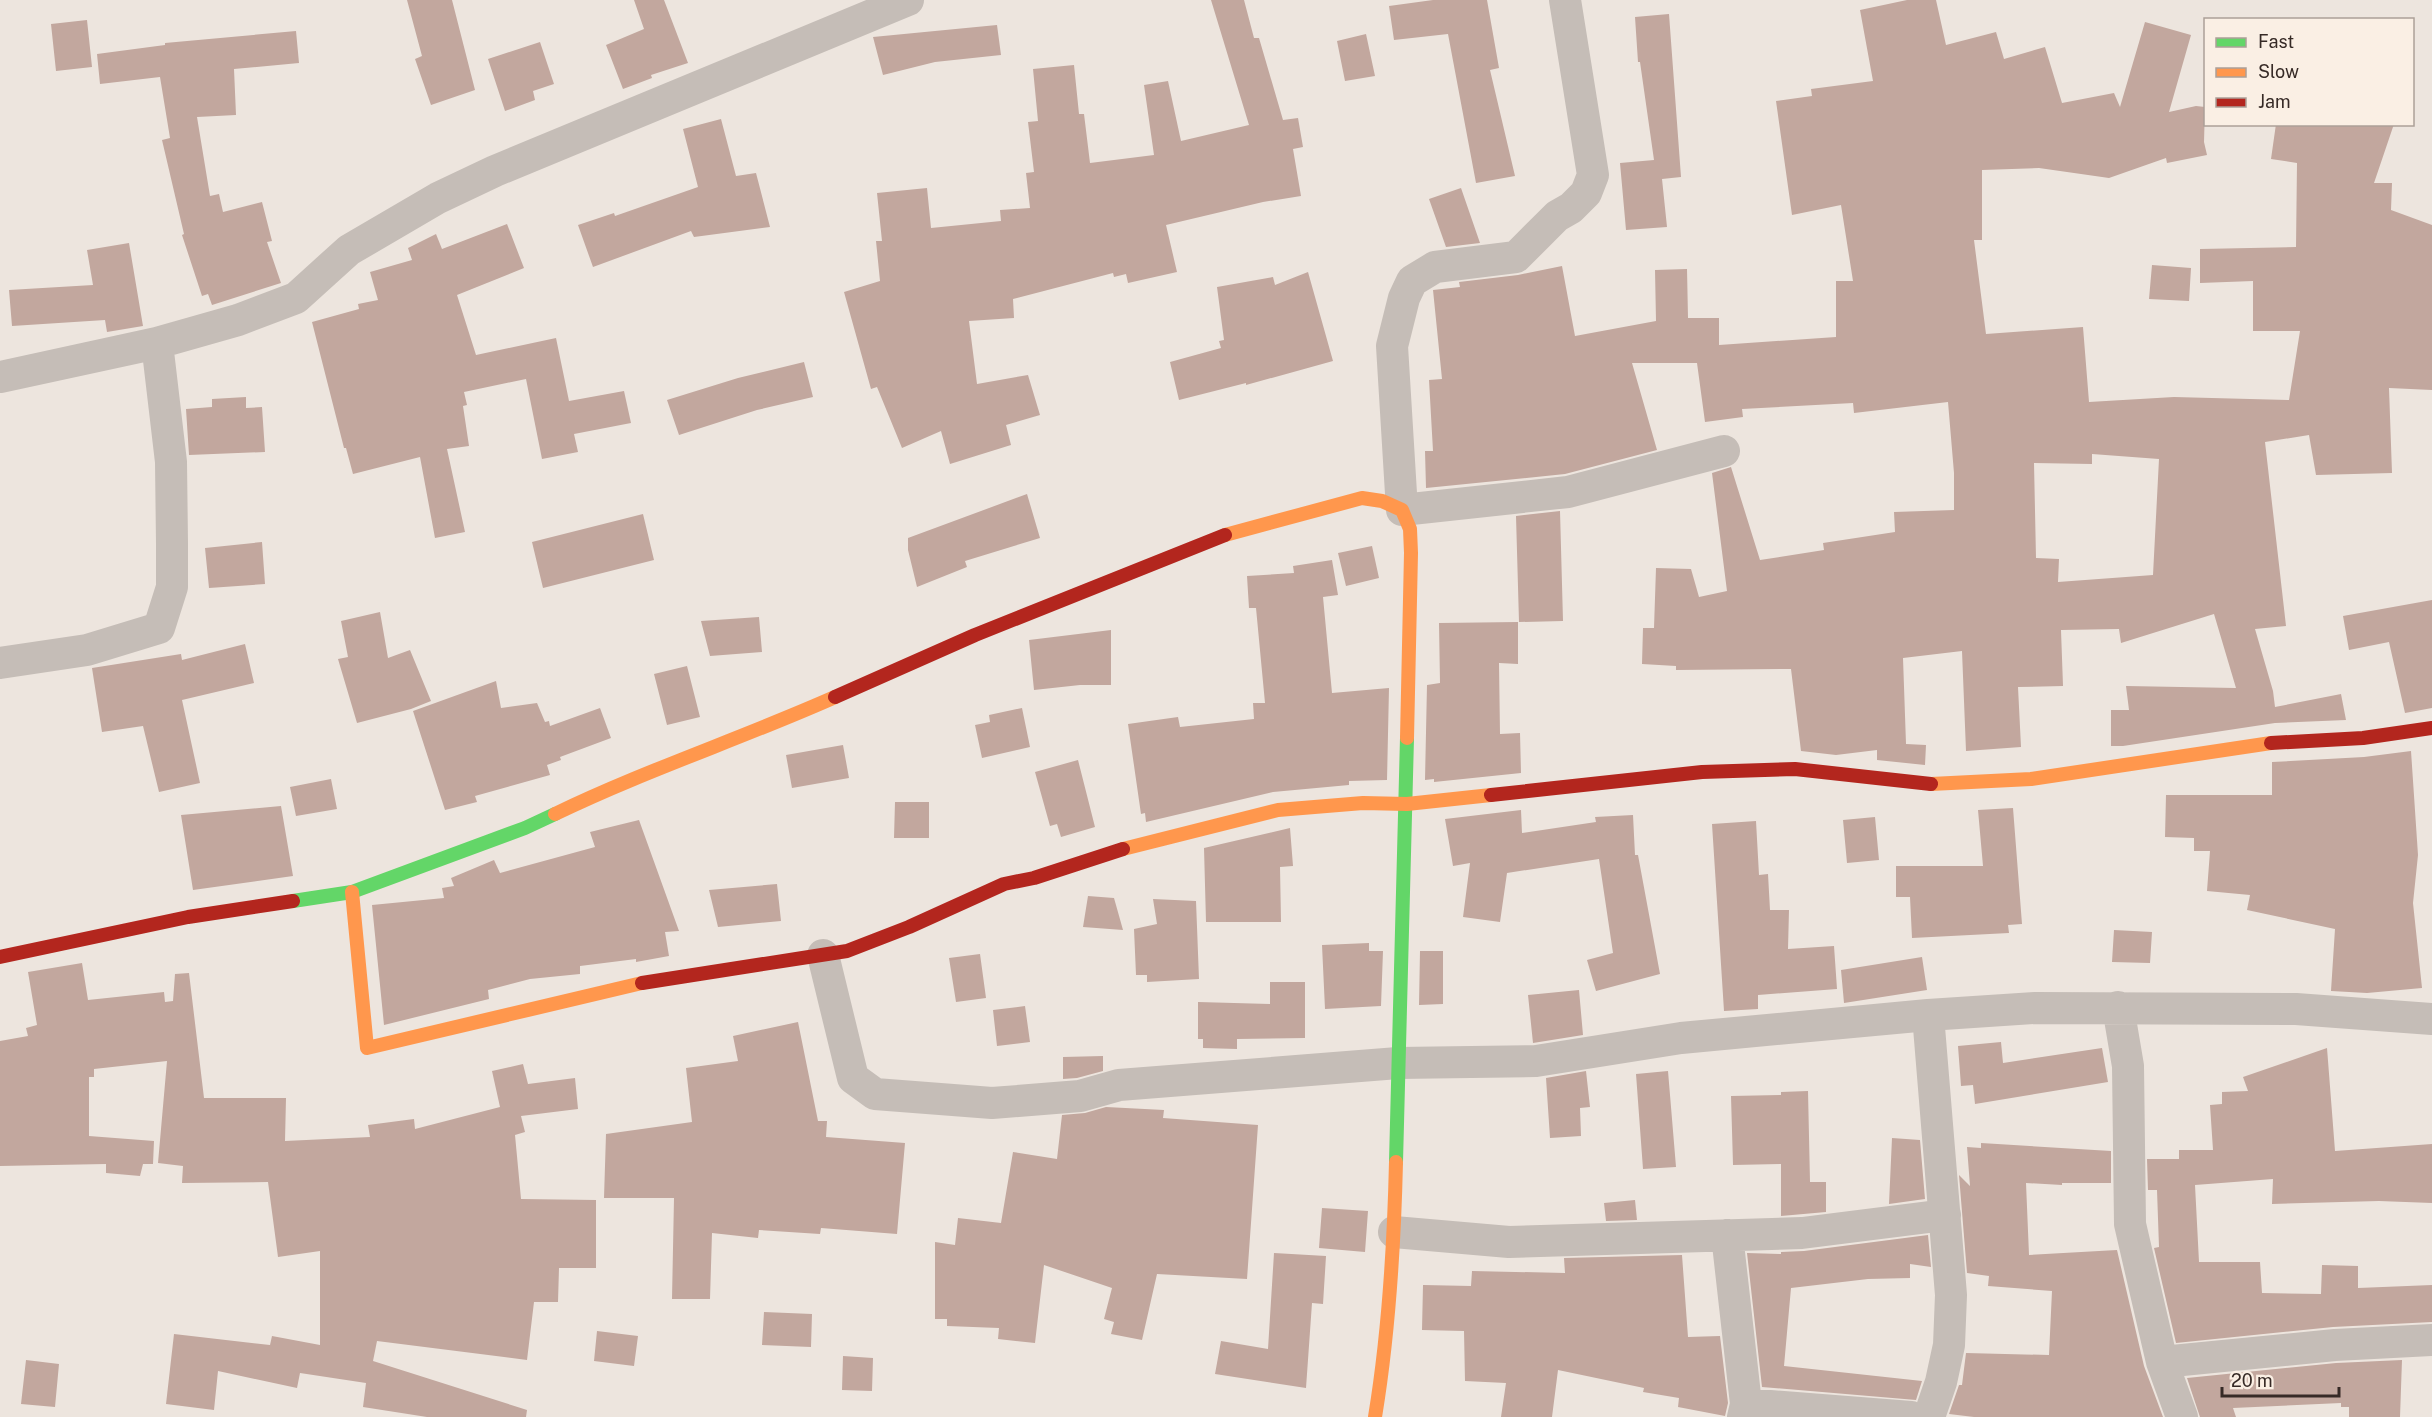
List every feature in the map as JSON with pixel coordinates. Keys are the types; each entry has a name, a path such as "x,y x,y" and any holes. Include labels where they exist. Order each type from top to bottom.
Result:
{"street":[{"path":"0,377 157,343 238,320 296,298 349,250 438,198 495,171 908,0"},
{"path":"1375,1417 1389,1309 1394,1232 1412,553 1410,529 1402,510 1392,346 1404,298 1412,281 1435,267 1516,258 1557,216 1571,208 1586,193 1593,175 1565,0"},
{"path":"0,663 87,650 159,628 172,588 172,497 171,462 157,343"},
{"path":"0,957 188,917 352,892 525,828 607,789 776,723 975,635 1227,534 1362,498 1382,501 1402,510 1568,492 1724,451"},
{"path":"352,892 367,1048 626,986 847,951 909,927 1004,884 1034,878 1122,849 1278,810 1363,803 1407,804 1702,772 1795,769 1923,784 2031,779 2278,742 2363,738 2432,728"},
{"path":"823,955 853,1078 875,1094 992,1103 1080,1096 1119,1085 1398,1063 1536,1060 1681,1038 1929,1015 2035,1008 2296,1009 2432,1019"},
{"path":"2118,1007 2128,1066 2130,1224 2162,1362 2182,1417"},
{"path":"1929,1015 1951,1295 1949,1345 1941,1382 1929,1417"},
{"path":"1394,1232 1509,1242 1802,1233 1945,1215"},
{"path":"1728,1235 1745,1411 1911,1417"},
{"path":"2162,1362 2335,1345 2432,1340"}],"building":[{"path":"407,0 452,0 475,90 431,105 415,59 422,56"},
{"path":"634,0 664,0 688,63 651,75 652,78 623,89 606,45 644,29"},
{"path":"1211,0 1244,0 1254,38 1259,38 1283,120 1298,118 1303,147 1293,149 1301,196 1263,202 1166,225 1177,272 1128,283 1126,274 1114,277 1113,273 1013,299 1014,318 969,321 977,384 1028,375 1040,415 1006,425 1011,445 950,464 941,431 902,448 877,387 871,389 844,292 880,281 876,241 882,241 877,193 927,188 931,228 1001,221 1000,210 1030,208 1026,173 1034,172 1028,122 1038,121 1033,69 1074,65 1079,114 1084,114 1090,163 1154,155 1144,85 1168,81 1181,141 1249,125"},
{"path":"1433,0 1487,0 1499,68 1490,70 1515,176 1476,183 1448,34 1394,40 1389,6"},
{"path":"1907,0 1936,0 1946,45 1996,32 2004,59 2045,47 2062,103 2114,93 2120,107 2145,22 2191,35 2169,112 2196,106 2204,107 2204,142 2207,155 2167,163 2166,158 2109,178 2039,168 1982,170 1982,240 1974,240 1986,334 2083,327 2089,402 2174,397 2289,400 2300,331 2253,331 2253,281 2200,283 2200,249 2296,247 2297,163 2271,159 2276,126 2393,126 2374,183 2392,183 2391,210 2432,225 2432,390 2389,388 2392,473 2316,475 2309,435 2265,442 2286,626 2255,629 2273,691 2275,707 2341,694 2346,720 2275,723 2111,746 2111,710 2129,710 2126,686 2236,688 2214,614 2121,643 2119,629 2061,630 2063,686 2018,687 2021,747 1966,751 1962,651 1903,658 1906,744 1926,745 1925,765 1877,760 1877,750 1836,755 1801,751 1791,669 1676,670 1676,666 1642,664 1643,628 1654,628 1656,568 1691,569 1699,597 1727,591 1712,473 1731,467 1760,560 1824,550 1823,543 1895,532 1894,512 1954,510 1954,473 1948,402 1854,413 1853,403 1742,409 1743,417 1705,422 1697,363 1632,363 1657,450 1565,474 1426,488 1425,451 1433,451 1429,380 1442,379 1433,290 1460,287 1459,282 1518,275 1562,266 1575,336 1656,321 1655,270 1687,269 1688,318 1719,318 1719,345 1836,337 1836,281 1853,281 1841,205 1792,215 1776,101 1812,96 1811,89 1873,81 1860,10","holes":["2092,454 2159,459 2153,575 2058,582 2059,559 2036,558 2034,463 2092,464"]},
{"path":"1669,14 1681,177 1662,179 1667,227 1626,230 1620,163 1654,160 1640,62 1638,62 1635,17"},
{"path":"87,20 92,67 56,71 51,24"},
{"path":"997,25 1001,55 935,62 883,75 873,37"},
{"path":"296,31 299,63 234,69 236,115 197,117 210,196 219,194 223,212 262,202 272,241 267,242 281,283 212,305 208,294 202,296 182,235 184,234 162,140 170,138 160,77 100,84 97,54 165,45 165,43"},
{"path":"1366,34 1375,76 1345,81 1337,41"},
{"path":"540,42 554,84 533,91 535,100 505,111 488,59"},
{"path":"721,119 736,176 756,173 770,227 694,237 691,231 593,267 578,225 614,213 615,216 698,187 683,129"},
{"path":"1461,188 1480,243 1446,247 1429,199"},
{"path":"507,224 524,268 457,295 476,355 556,338 569,401 624,391 631,423 574,434 578,452 542,459 526,379 464,392 467,405 463,406 469,446 447,449 465,532 435,538 420,457 353,474 346,448 344,448 312,322 359,309 358,304 378,300 370,272 412,260 408,248 436,234 442,249"},
{"path":"129,243 143,326 107,332 105,320 12,326 9,290 93,285 87,250"},
{"path":"2152,265 2191,268 2189,301 2149,299"},
{"path":"1308,272 1333,361 1246,385 1246,383 1179,400 1170,362 1221,348 1219,341 1224,340 1217,287 1273,277 1275,285"},
{"path":"804,362 813,397 757,410 679,435 667,400 738,378"},
{"path":"246,397 246,408 262,407 265,452 189,455 186,409 212,407 212,399"},
{"path":"1027,494 1040,538 965,561 967,567 917,587 908,550 908,538"},
{"path":"1560,511 1563,621 1519,622 1516,516"},
{"path":"643,514 654,560 543,588 532,542"},
{"path":"262,542 265,584 209,588 205,548"},
{"path":"1372,546 1379,578 1346,586 1338,553"},
{"path":"1332,560 1338,595 1323,597 1332,693 1389,688 1387,780 1349,781 1349,785 1273,792 1146,822 1145,813 1141,814 1128,724 1178,717 1180,727 1254,719 1253,703 1265,703 1256,608 1249,608 1247,576 1294,573 1293,566"},
{"path":"2432,600 2432,708 2405,713 2389,642 2349,650 2343,616"},
{"path":"380,612 388,658 410,650 431,701 411,709 357,723 338,659 348,657 341,621"},
{"path":"759,617 762,652 710,656 701,621"},
{"path":"1518,622 1518,664 1499,663 1500,734 1520,733 1521,773 1434,782 1434,779 1425,780 1427,685 1440,683 1439,623"},
{"path":"1111,630 1111,685 1080,685 1034,690 1029,640"},
{"path":"245,644 254,683 182,700 200,783 159,792 143,726 102,732 92,668 181,654 182,660"},
{"path":"687,666 700,717 667,725 654,674"},
{"path":"496,681 501,708 537,703 545,722 549,721 550,726 600,708 611,738 560,757 561,760 547,765 550,775 475,796 477,802 445,810 413,711"},
{"path":"1022,708 1030,747 982,758 975,725 990,722 989,715"},
{"path":"843,745 849,778 792,788 786,755"},
{"path":"2411,751 2418,855 2413,903 2422,988 2367,993 2331,991 2335,929 2247,910 2250,895 2207,891 2210,851 2194,851 2194,838 2165,837 2166,795 2272,795 2272,762 2364,757"},
{"path":"1078,760 1095,827 1061,837 1057,824 1050,826 1035,772"},
{"path":"331,779 337,809 296,816 290,787"},
{"path":"895,802 929,802 929,838 894,838"},
{"path":"281,806 293,876 193,890 181,815"},
{"path":"2013,808 2022,924 2008,925 2009,933 1912,938 1910,897 1896,897 1896,866 1983,866 1978,810"},
{"path":"1521,810 1522,833 1596,822 1595,817 1633,815 1635,855 1638,855 1660,974 1596,991 1587,960 1613,953 1599,859 1507,873 1500,922 1463,917 1470,863 1453,866 1445,819"},
{"path":"1875,817 1879,860 1847,863 1843,820"},
{"path":"639,820 679,931 665,932 669,956 636,962 636,959 580,966 580,974 530,979 488,990 489,999 384,1025 372,905 444,898 442,888 454,886 451,878 494,860 500,873 595,847 590,832"},
{"path":"1756,821 1759,875 1768,874 1770,910 1789,910 1788,949 1834,946 1837,989 1758,995 1758,1009 1724,1011 1712,824"},
{"path":"1290,828 1293,866 1280,867 1281,922 1206,922 1204,848"},
{"path":"777,884 781,921 718,927 709,890"},
{"path":"1088,896 1114,898 1123,930 1083,927"},
{"path":"1153,899 1196,901 1199,979 1147,982 1147,975 1136,975 1134,929 1157,924"},
{"path":"2114,930 2152,932 2150,963 2112,962"},
{"path":"1369,943 1369,951 1383,951 1381,1006 1325,1009 1322,945"},
{"path":"1420,951 1443,951 1443,1004 1419,1005"},
{"path":"980,954 986,998 956,1002 949,958"},
{"path":"1922,957 1927,990 1844,1003 1841,970"},
{"path":"82,963 88,1000 164,992 165,1002 173,1001 175,974 189,973 204,1098 286,1098 285,1141 370,1137 368,1125 414,1119 415,1129 500,1107 492,1071 523,1064 528,1084 575,1078 578,1109 521,1116 525,1132 515,1135 521,1199 596,1200 596,1268 559,1268 558,1302 534,1302 527,1360 377,1341 373,1361 527,1410 526,1417 427,1417 363,1407 366,1383 300,1373 297,1388 218,1371 214,1410 166,1404 174,1334 270,1345 272,1336 320,1345 320,1251 278,1257 268,1182 182,1183 183,1166 158,1163 167,1061 94,1069 94,1077 89,1077 89,1136 154,1141 153,1164 143,1164 140,1176 106,1173 106,1164 0,1166 0,1041 28,1036 26,1028 37,1025 28,972"},
{"path":"1270,982 1305,982 1305,1038 1237,1039 1237,1049 1203,1048 1203,1039 1198,1039 1198,1002 1270,1004"},
{"path":"1579,990 1583,1035 1533,1043 1528,995"},
{"path":"1025,1006 1030,1042 997,1046 993,1010"},
{"path":"798,1022 818,1121 827,1121 826,1137 905,1143 897,1234 821,1228 820,1234 759,1230 758,1238 712,1233 710,1299 672,1299 674,1198 604,1198 606,1134 692,1122 686,1068 738,1061 733,1036"},
{"path":"2001,1042 2003,1063 2102,1048 2108,1082 1975,1104 1973,1085 1961,1086 1958,1046"},
{"path":"2327,1048 2335,1151 2432,1144 2432,1203 2379,1201 2272,1204 2273,1179 2195,1185 2199,1262 2260,1262 2262,1293 2321,1294 2322,1265 2358,1266 2358,1288 2432,1285 2432,1322 2333,1327 2176,1343 2154,1248 2159,1247 2157,1190 2148,1190 2147,1159 2179,1159 2179,1150 2213,1150 2210,1105 2222,1104 2222,1092 2248,1091 2243,1077"},
{"path":"1103,1056 1103,1071 1063,1079 1063,1057"},
{"path":"1586,1071 1590,1107 1580,1108 1581,1136 1550,1138 1546,1078"},
{"path":"1668,1071 1676,1167 1643,1169 1636,1074"},
{"path":"1808,1091 1810,1182 1826,1182 1826,1212 1781,1216 1781,1164 1733,1165 1731,1096 1781,1095 1781,1092"},
{"path":"1106,1107 1164,1110 1163,1118 1258,1125 1247,1279 1157,1274 1142,1340 1111,1334 1114,1322 1104,1319 1112,1288 1044,1265 1035,1343 998,1339 999,1328 947,1326 947,1319 935,1319 935,1242 955,1245 958,1218 1001,1223 1013,1152 1057,1159 1062,1115 1085,1113"},
{"path":"1892,1138 1920,1140 1925,1199 1889,1204"},
{"path":"1981,1143 2111,1151 2111,1183 2062,1183 2062,1185 2026,1183 2029,1255 2117,1250 2144,1366 2163,1417 1974,1417 1949,1414 1959,1385 1962,1385 1966,1353 2049,1355 2052,1291 1988,1286 1989,1276 1967,1273 1959,1175 1970,1186 1967,1147 1981,1148"},
{"path":"1635,1200 1637,1220 1606,1221 1604,1203"},
{"path":"1322,1208 1368,1211 1365,1252 1319,1248"},
{"path":"1928,1235 1931,1267 1910,1264 1910,1278 1868,1279 1791,1288 1784,1366 1922,1381 1916,1400 1762,1387 1747,1253 1781,1254 1781,1252"},
{"path":"1274,1253 1326,1256 1323,1304 1312,1303 1306,1388 1215,1374 1221,1341 1268,1349"},
{"path":"1682,1255 1688,1337 1720,1336 1728,1403 1725,1416 1678,1407 1679,1398 1643,1392 1644,1388 1558,1370 1552,1417 1501,1417 1506,1383 1465,1381 1464,1331 1422,1330 1423,1285 1471,1286 1472,1271 1565,1273 1564,1258"},
{"path":"764,1312 812,1314 811,1347 762,1345"},
{"path":"597,1331 638,1336 634,1366 594,1361"},
{"path":"843,1356 873,1358 872,1391 842,1390"},
{"path":"26,1360 59,1364 55,1407 21,1404"},
{"path":"2402,1360 2400,1417 2349,1417 2349,1407 2341,1407 2341,1403 2233,1408 2236,1417 2200,1417 2187,1378 2336,1363"}],"traffic: fast":[{"path":"1396,1162 1407,738"},
{"path":"293,901 352,892 525,828 555,814"}],"traffic: slow":[{"path":"1225,535 1362,498 1382,501 1402,510 1410,529 1411,553 1407,738"},
{"path":"555,814 624,783 835,697"},
{"path":"1931,784 2031,779 2271,743"},
{"path":"1123,849 1278,810 1363,803 1407,804 1491,795"},
{"path":"352,892 367,1048 642,983"},
{"path":"1375,1417 1390,1290 1396,1162"}],"traffic: jam":[{"path":"835,697 975,635 1225,535"},
{"path":"2271,743 2363,738 2432,728"},
{"path":"1491,795 1702,772 1795,769 1931,784"},
{"path":"642,983 847,951 909,927 1004,884 1034,878 1123,849"},
{"path":"0,957 188,917 293,901"}]}
